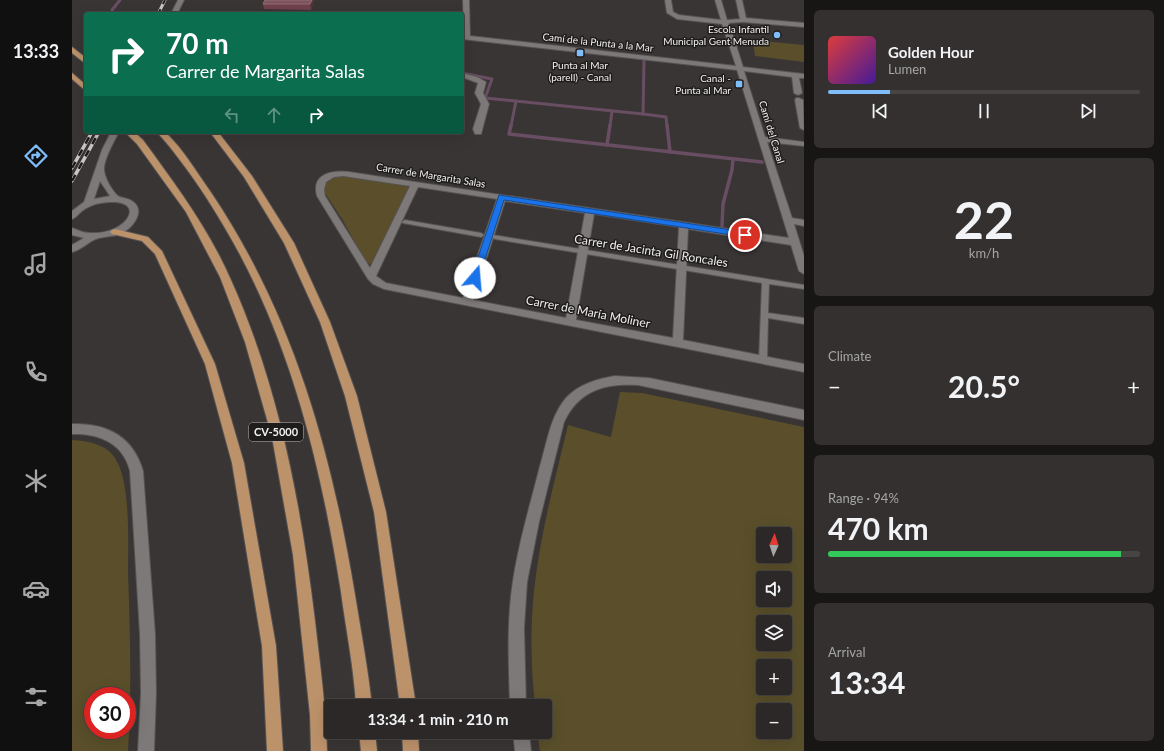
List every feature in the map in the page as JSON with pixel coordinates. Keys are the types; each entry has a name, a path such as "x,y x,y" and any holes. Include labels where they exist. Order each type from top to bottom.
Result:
{"highway":[{"path":"74,51 84,60"},
{"path":"72,75 84,87"},
{"name":"CV-5000","path":"131,134 140,142 190,212 225,277 250,342 278,437 300,555 318,715 319,751"},
{"name":"CV-5000","path":"163,134 216,204 250,262 282,334 312,424 341,545 363,699"},
{"path":"216,134 248,176 289,243 325,322 351,396 380,512 407,699"},
{"path":"115,232 145,239 159,253 210,364 239,470 269,646 275,751"},
{"path":"367,739 368,751"},
{"path":"410,739 411,751"}],"street":[{"path":"175,12 181,0"},
{"path":"464,37 466,0"},
{"path":"668,0 669,10 672,16 684,19 725,22 743,20 804,25"},
{"name":"Camí del Canal","path":"718,0 804,271"},
{"path":"739,0 743,20"},
{"name":"Camí de la Punta a la Mar","path":"464,37 804,76"},
{"path":"464,75 475,78 482,82 479,93 485,104 477,129 478,132"},
{"path":"795,75 804,128"},
{"path":"88,204 106,150 115,134"},
{"path":"762,139 804,144"},
{"path":"100,170 105,184 116,199"},
{"name":"Carrer de Margarita Salas","path":"371,277 318,191 321,182 326,177 338,173 349,174 590,210 795,245"},
{"path":"371,277 415,184"},
{"path":"467,302 502,197"},
{"path":"72,216 88,204 102,199 116,199 129,203 133,207 134,212 128,223 115,232 93,237 84,237 72,231"},
{"path":"570,322 590,210"},
{"path":"788,220 804,223"},
{"path":"405,222 481,234"},
{"path":"678,342 684,225"},
{"name":"Carrer de Jacinta Gil Roncales","path":"495,236 804,287"},
{"path":"72,249 93,237"},
{"path":"795,245 804,259"},
{"name":"Carrer de María Moliner","path":"371,277 376,282 384,286 678,342 804,368"},
{"path":"763,360 766,281"},
{"path":"765,315 804,321"},
{"path":"518,699 517,624 520,582 529,537 558,422 563,410 570,400 591,386 604,382 637,380 804,415"},
{"path":"72,429 93,430 116,439 126,448 136,469 143,543 148,654 146,751"},
{"path":"522,739 523,751"}],"shaded area":[{"path":"753,40 804,45 804,62 755,56"},
{"path":"343,175 407,185 409,190 374,263 370,264 366,262 342,219 323,190 327,181"},
{"path":"620,392 642,393 804,427 804,751 540,751 538,739 552,739 552,699 535,699 532,663 534,591 548,507 568,425 611,437"},
{"path":"72,440 90,442 107,449 115,458 124,482 128,513 130,687 84,687 84,739 129,739 128,751 72,751"}],"building":[{"path":"265,0 312,0 310,4 263,4"}],"waterway":[{"path":"112,10 120,0"},
{"path":"643,114 644,60"},
{"path":"464,73 492,79 485,98 516,101"},
{"path":"511,126 516,101"},
{"path":"516,101 643,114"},
{"path":"610,126 612,111"},
{"path":"643,114 666,117 667,126"},
{"path":"511,125 509,134 607,145"},
{"path":"607,145 610,125"},
{"path":"667,125 670,152"},
{"path":"607,145 670,152"},
{"path":"670,152 762,162"},
{"path":"722,226 723,204 732,170 733,159"}],"railway":[{"path":"159,12 165,0"},
{"path":"72,168 91,134"},
{"path":"72,181 98,134"}],"place":[{"name":"Escola Infantil Municipal Gent Menuda","path":"777,35"},
{"name":"Punta al Mar (parell) - Canal","path":"580,53"},
{"name":"Canal - Punta al Mar","path":"739,84"}],"route":[{"path":"475,278 502,197 745,235"}]}
